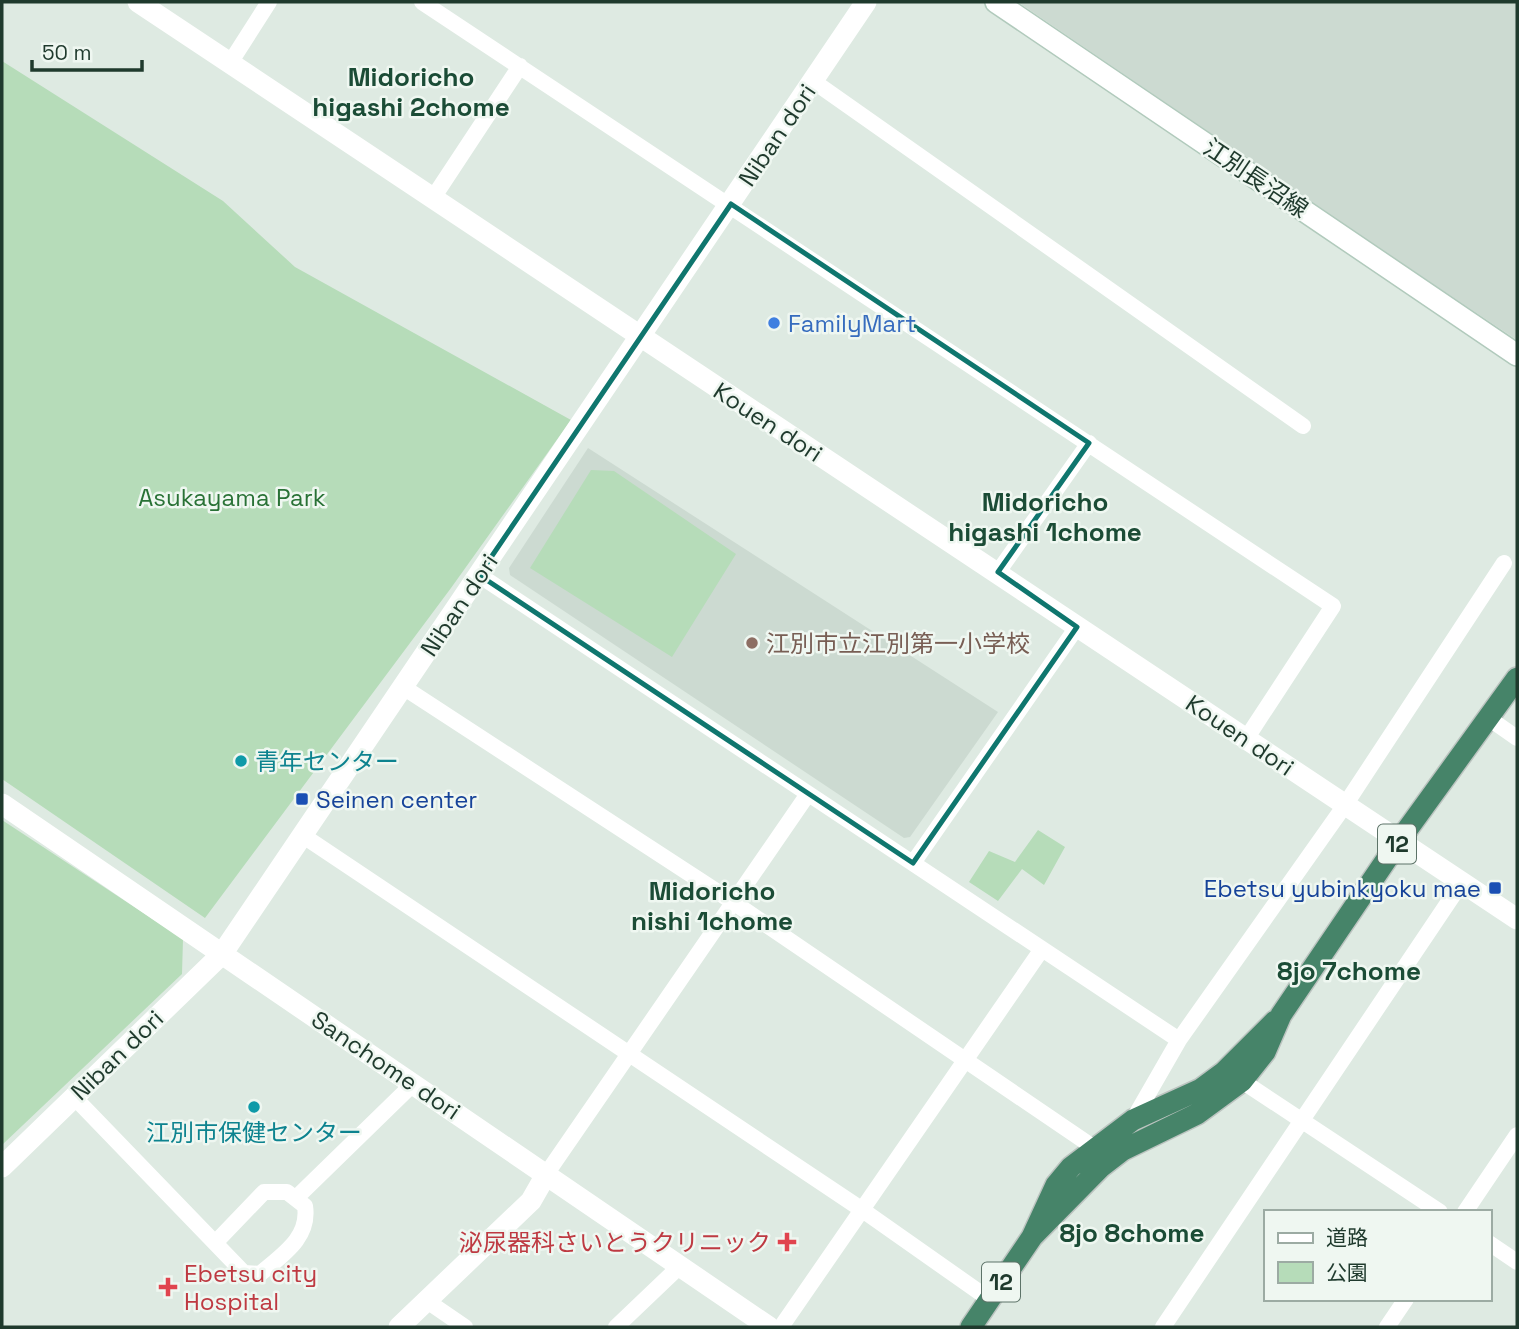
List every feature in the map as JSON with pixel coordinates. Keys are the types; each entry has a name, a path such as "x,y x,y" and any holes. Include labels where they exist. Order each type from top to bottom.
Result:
{"highway":[{"name":"12","path":"971,1327 1032,1237 1101,1167 1123,1150 1197,1114 1242,1081 1265,1052 1281,1015 1399,841 1517,678"},
{"name":"12","path":"1032,1237 1056,1185 1093,1147 1133,1120 1201,1090 1224,1072 1281,1015"}],"street":[{"name":"Kouen dori","path":"138,2 639,338 998,572 1517,919"},
{"path":"230,63 269,2"},
{"path":"422,2 731,204 1333,606 1246,739"},
{"name":"Niban dori","path":"2,1167 222,954 866,2"},
{"name":"江別長沼線","path":"996,2 1517,355"},
{"path":"433,198 520,66"},
{"path":"813,81 1303,426"},
{"path":"998,572 1089,443"},
{"path":"1133,1120 1180,1040 1345,805 1504,563"},
{"path":"479,575 1180,1040"},
{"path":"913,863 1077,627"},
{"path":"403,687 733,902 1093,1147"},
{"path":"1487,717 1517,737"},
{"path":"399,1327 531,1201 547,1173 808,794"},
{"name":"Sanchome dori","path":"2,804 547,1173 769,1327"},
{"path":"302,835 861,1209 989,1298"},
{"path":"1163,1327 1462,882"},
{"path":"781,1327 1042,948"},
{"path":"1242,1081 1437,1210"},
{"path":"297,1197 413,1084"},
{"path":"74,1097 215,1243 244,1273 260,1274 305,1230 305,1206 297,1197 281,1191 264,1192 215,1243"},
{"path":"1466,1210 1517,1135"},
{"path":"1491,1245 1517,1262"},
{"path":"616,1327 680,1266"},
{"path":"427,1301 466,1327"},
{"path":"1387,1327 1405,1301"}],"highlighted area":[{"path":"731,204 1089,443 998,572 1077,627 913,863 479,575"}],"shaded area":[{"path":"1018,2 1517,2 1517,340 1345,225"},
{"name":"江別市立江別第一小学校","path":"588,448 998,712 910,837 904,838 510,575 509,568"}],"green space":[{"name":"Asukayama Park","path":"2,61 223,201 295,267 571,420 451,588 205,918 2,779"},
{"path":"591,470 614,471 736,554 672,657 530,568"},
{"path":"2,820 183,939 182,974 2,1145"},
{"path":"1038,830 1065,847 1044,885 1022,869 998,901 969,882 989,851 1015,862"}],"place":[{"name":"FamilyMart","path":"774,323"},
{"name":"江別市立江別第一小学校","path":"752,643"},
{"name":"青年センター","path":"241,761"},
{"name":"Seinen center","path":"302,799"},
{"name":"Ebetsu yubinkyoku mae","path":"1495,888"},
{"name":"江別市保健センター","path":"254,1107"},
{"name":"泌尿器科さいとうクリニック","path":"787,1242"},
{"name":"Ebetsu city Hospital","path":"168,1287"}],"district":[{"name":"Midoricho higashi 2chome","path":"411,92"},
{"name":"Midoricho higashi 1chome","path":"1045,517"},
{"name":"Midoricho nishi 1chome","path":"712,906"},
{"name":"8jo 7chome","path":"1349,971"},
{"name":"8jo 8chome","path":"1132,1233"}]}
